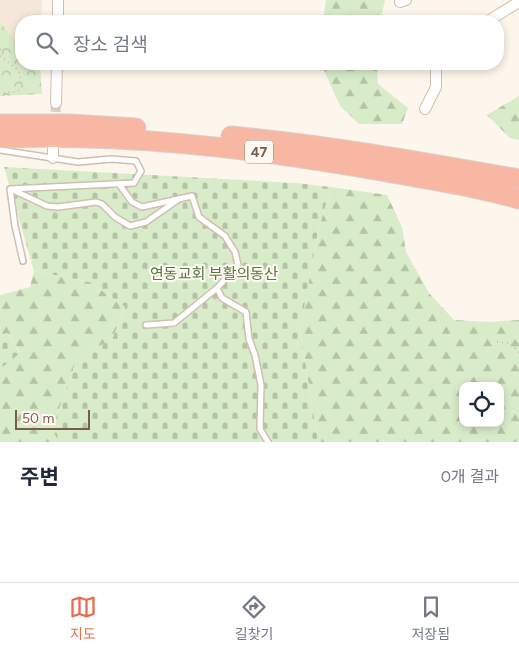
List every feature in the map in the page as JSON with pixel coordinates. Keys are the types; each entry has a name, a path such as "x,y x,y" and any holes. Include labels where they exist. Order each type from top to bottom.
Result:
{"highway":[{"name":"47","path":"0,124 124,127 298,142 418,160 518,179"},
{"name":"47","path":"0,138 155,140 294,156 408,176 518,199"}],"street":[{"path":"58,0 58,15"},
{"path":"498,15 519,2"},
{"path":"56,103 57,70"},
{"path":"425,109 436,87 436,70"}],"lane":[{"path":"0,150 53,153 78,162 111,159 136,161 141,171 134,183 10,188"},
{"path":"119,184 132,202 142,207 184,196 192,196 200,217 224,236 235,252 238,265 217,288 174,323 146,325"},
{"path":"10,188 47,206 58,208 96,202 102,204 115,217 130,226 146,222 184,196"},
{"path":"10,188 14,226 23,262"},
{"path":"217,288 222,298 246,312 249,339 255,355 260,385 260,429 268,442"}],"path":[{"path":"0,49 5,58 15,67"},
{"path":"0,56 5,58"},
{"path":"0,93 15,92 22,88 18,70"},
{"path":"497,342 510,343 519,352"}],"shaded area":[{"path":"0,0 42,0 41,15 15,15 15,40 0,22"}],"green space":[{"path":"326,0 385,0 381,15 324,15"},
{"path":"0,22 15,40 15,70 40,70 42,94 0,96"},
{"path":"324,70 377,70 378,84 408,108 402,124 359,124 340,106"},
{"path":"519,96 519,140 510,138 487,115"},
{"name":"연동교회 부활의동산","path":"4,167 296,183 331,187 318,231 300,330 318,442 59,442 52,429 78,356 112,340 125,307 90,282 34,271"},
{"path":"331,187 387,195 402,227 406,252 429,293 454,320 489,322 519,320 519,442 318,442 300,330 318,231"},
{"path":"34,271 90,282 125,307 112,340 78,356 52,429 59,442 0,442 0,369 20,352 7,333 0,337 0,295 30,287"},
{"path":"7,333 20,353 0,369 0,337"}],"tunnel":[{"path":"55,127 56,103"}]}
